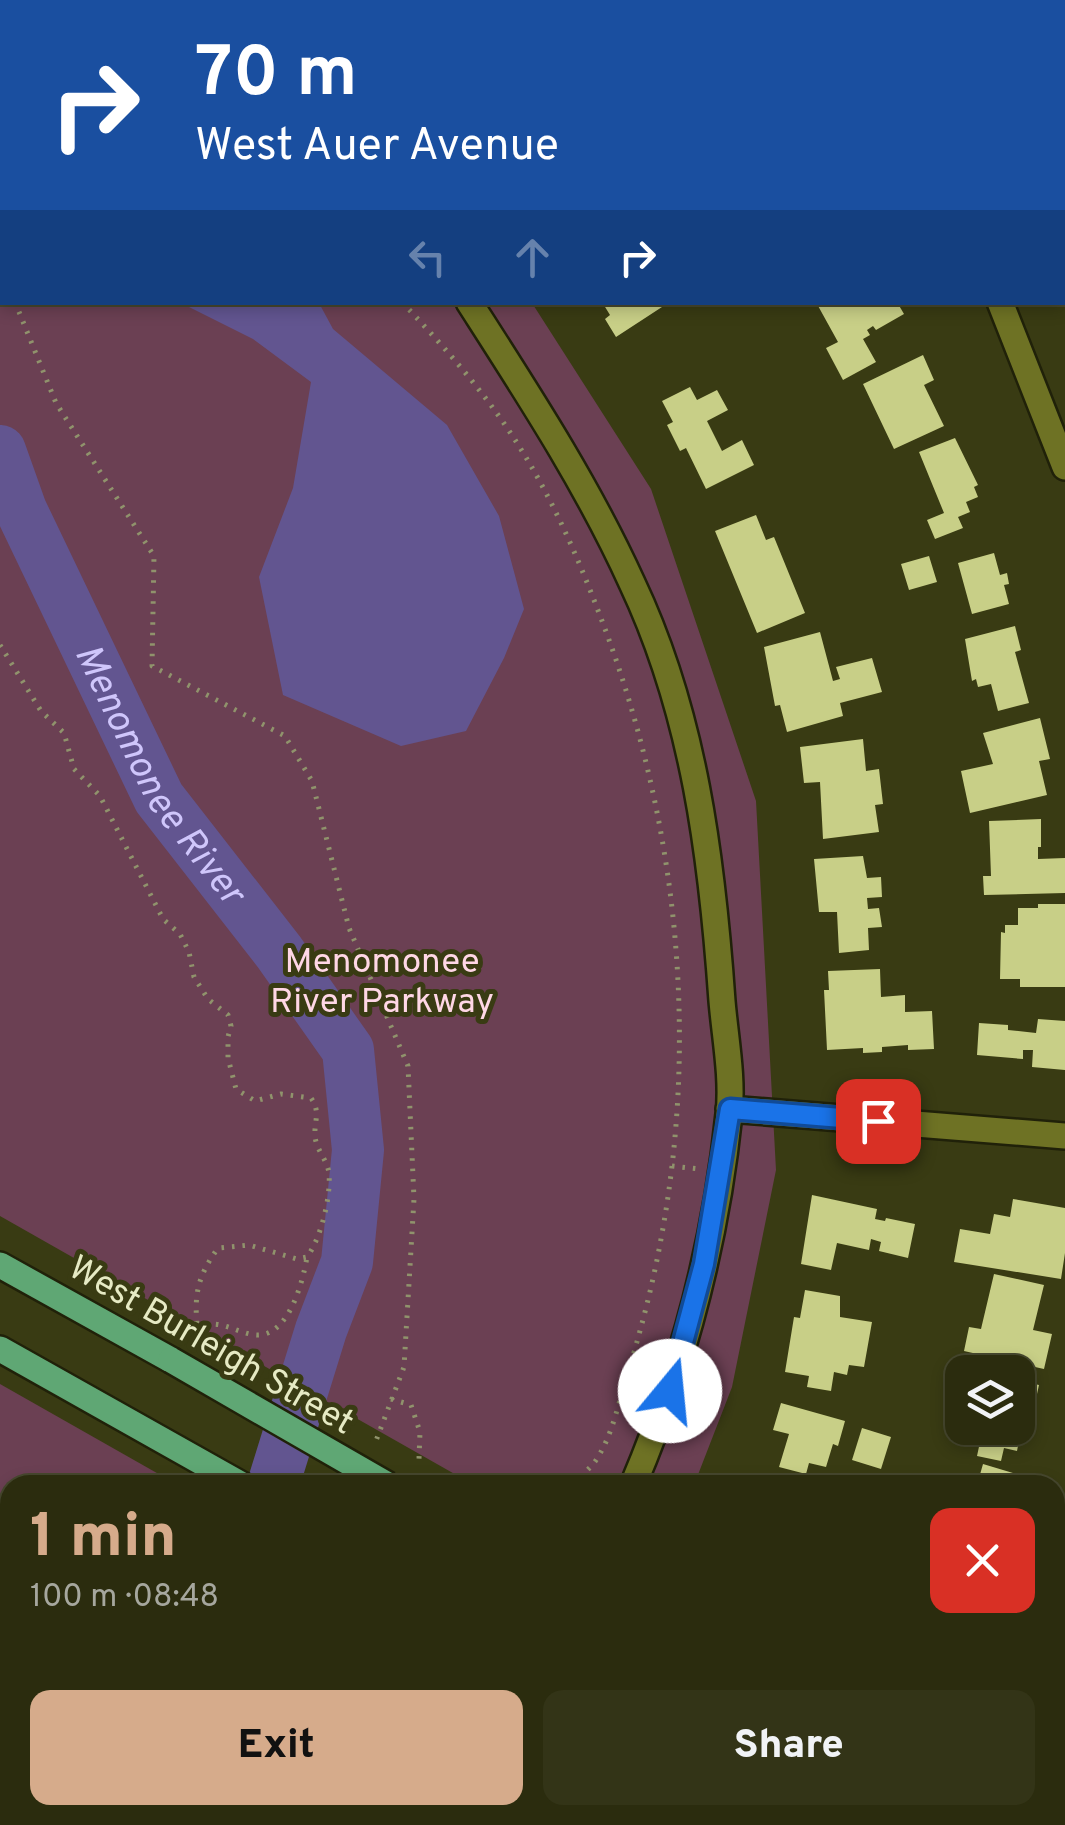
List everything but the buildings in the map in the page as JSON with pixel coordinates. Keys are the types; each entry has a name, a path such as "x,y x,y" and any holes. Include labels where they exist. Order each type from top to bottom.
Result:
{"main road":[{"name":"West Burleigh Street","path":"0,1265 371,1475"},
{"path":"0,1349 224,1475"}],"street":[{"path":"471,305 590,498 634,586 666,670 689,749 708,838 730,1109 693,1312 662,1418 637,1475"},
{"path":"1001,305 1065,467"},
{"path":"730,1109 1065,1136"}],"path":[{"path":"16,305 56,403 154,556 152,666 285,736 312,781 349,928 408,1066 414,1200 404,1368 370,1455"},
{"path":"405,305 459,364 519,445 576,553 618,660 658,804 670,875 679,994 672,1166 654,1279 613,1422 596,1461 583,1475"},
{"path":"0,646 42,710 64,733 74,769 100,796 164,919 180,934 190,952 194,977 208,999 228,1015 232,1026 228,1058 236,1089 255,1101 282,1094 311,1098 316,1105 315,1139 329,1178 322,1224 294,1298 276,1328 256,1335 233,1326 209,1324 198,1336 195,1302 202,1271 218,1248 248,1245 296,1259 307,1258"},
{"path":"672,1166 703,1169"},
{"path":"390,1399 411,1404 420,1432 418,1460"}],"green space":[{"name":"Menomonee River Parkway","path":"0,305 533,305 651,489 756,801 776,1170 732,1387 698,1475 456,1475 0,1216"},
{"path":"0,1384 160,1475 0,1475"}],"shaded area":[{"path":"185,305 320,305 333,329 447,425 499,516 524,609 466,731 401,746 283,695 259,577 293,488 311,382 253,339"}],"waterway":[{"name":"Menomonee River","path":"0,451 21,510 159,798 279,952 348,1050 358,1150 347,1262 321,1330 276,1475"}],"route":[{"path":"670,1391 704,1264 730,1109 878,1121"}]}
